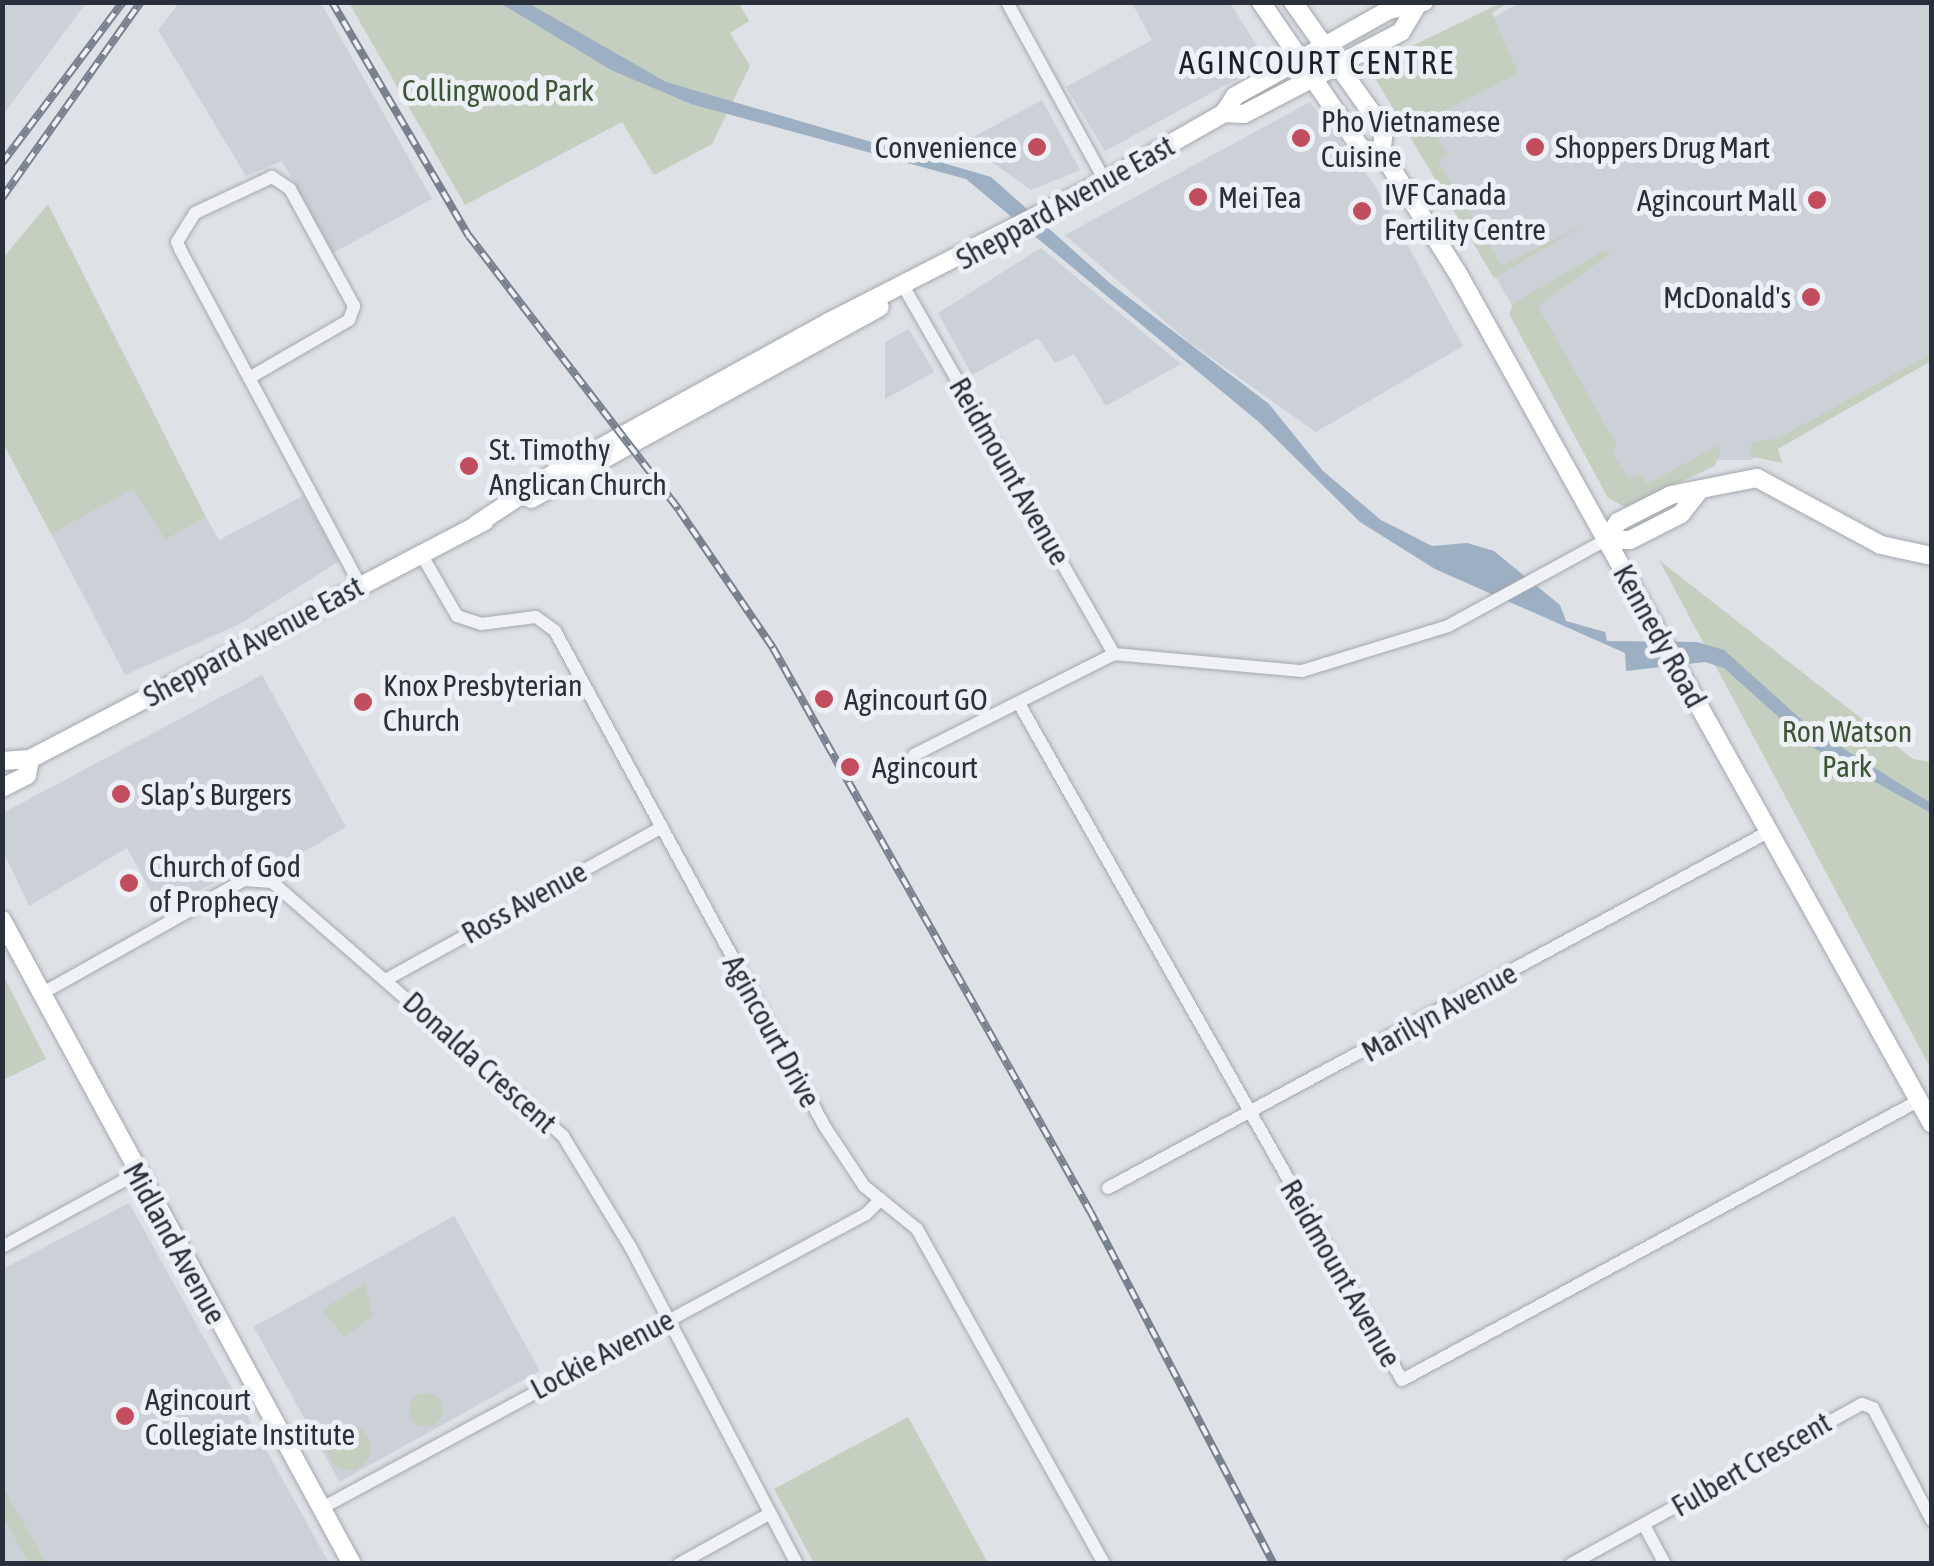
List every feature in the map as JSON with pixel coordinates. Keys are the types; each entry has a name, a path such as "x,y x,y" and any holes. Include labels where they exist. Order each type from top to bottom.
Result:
{"main road":[{"name":"Kennedy Road","path":"1261,2 1360,147 1381,153"},
{"name":"Kennedy Road","path":"1293,2 1384,130 1381,153 1655,626 1932,1124"},
{"name":"Sheppard Avenue East","path":"1224,113 1244,114 1401,32 1420,5"},
{"name":"Sheppard Avenue East","path":"2,761 30,759 804,354 905,290 1224,113 1235,96 1298,60 1389,10 1420,5"},
{"path":"1606,540 1630,540 1681,514 1700,491 1766,480 1881,545 1932,556"},
{"name":"Sheppard Avenue East","path":"2,788 27,775 30,759"},
{"name":"Midland Avenue","path":"2,920 136,1174 352,1564"}],"street":[{"path":"1007,2 1106,181"},
{"path":"249,378 348,320 354,306 290,189 272,176 195,213 177,232 249,378 360,585"},
{"name":"Reidmount Avenue","path":"905,290 1114,654"},
{"path":"914,755 1021,707 1114,654 1302,671 1484,608 1606,540"},
{"name":"Agincourt Drive","path":"420,552 457,616 481,624 536,617 555,630 825,1128 881,1199 917,1229 1104,1564"},
{"name":"Reidmount Avenue","path":"1021,707 1402,1380 1918,1100"},
{"name":"Ross Avenue","path":"386,979 662,826"},
{"name":"Marilyn Avenue","path":"1108,1188 1252,1114 1768,832"},
{"name":"Donalda Crescent","path":"41,994 259,877 386,979 563,1136 667,1319 797,1564"},
{"path":"2,1247 136,1174"},
{"name":"Lockie Avenue","path":"322,1508 881,1199"},
{"name":"Fulbert Crescent","path":"1571,1564 1862,1404 1873,1408 1932,1521"},
{"path":"680,1564 769,1514"},
{"path":"1644,1525 1665,1564"}],"shaded area":[{"path":"2,3 86,3 3,115"},
{"path":"179,3 321,3 432,199 333,253 282,161 246,176 158,30"},
{"path":"1132,3 1230,3 1263,55 1244,75 1105,151 1066,87 1152,40"},
{"path":"1519,3 1931,3 1931,356 1751,460 1708,460 1623,500 1384,81"},
{"path":"1042,100 1080,170 1031,190 964,142"},
{"path":"1310,102 1374,184 1463,346 1316,432 1190,343 1065,235"},
{"path":"1041,248 1181,364 1106,406 1074,354 1055,363 1038,338 972,375 938,313"},
{"path":"909,329 934,372 885,399 885,342"},
{"path":"133,488 165,540 206,517 219,540 303,496 339,561 240,624 125,675 51,534"},
{"path":"262,675 346,827 283,864 261,857 162,911 127,848 29,906 3,851 3,813"},
{"name":"Agincourt Collegiate Institute","path":"129,1203 329,1563 3,1564 3,1269"},
{"path":"454,1216 540,1371 340,1482 254,1327"}],"green space":[{"name":"Collingwood Park","path":"349,3 739,3 749,21 730,33 750,66 712,144 654,175 622,122 465,205"},
{"path":"1508,3 1492,13 1518,73 1428,119 1447,155 1438,161 1502,266 1589,222 1494,278 1372,73 1387,58"},
{"path":"48,204 206,517 165,540 133,489 51,534 3,443 3,258"},
{"path":"1603,251 1611,253 1538,306 1617,446 1612,453 1629,479 1641,475 1647,484 1719,445 1720,452 1715,466 1625,507 1608,498 1509,314 1514,303"},
{"path":"1931,354 1931,361 1778,449 1782,463 1749,456 1752,442 1779,438"},
{"name":"Ron Watson Park","path":"1659,560 1913,759 1931,762 1931,1069"},
{"path":"2,973 46,1059 3,1080 2,1080"},
{"path":"365,1283 373,1316 344,1337 322,1310"},
{"path":"426,1393 438,1398 443,1410 438,1422 426,1427 414,1422 409,1410 414,1398"},
{"path":"908,1417 988,1563 814,1563 774,1489"},
{"path":"349,1426 365,1432 371,1448 365,1464 349,1470 333,1464 327,1448 333,1432"},
{"path":"2,1487 46,1563 29,1563 3,1517"}],"water":[{"path":"500,3 528,3 666,82 991,177 1111,284 1269,404 1323,471 1381,520 1432,546 1467,543 1494,551 1560,605 1566,621 1605,632 1607,641 1697,642 1724,650 1812,729 1931,803 1931,813 1812,747 1724,668 1705,662 1626,671 1625,653 1435,569 1360,522 1260,423 966,179 691,104 611,70"}],"railway":[{"path":"2,163 123,2"},
{"path":"2,198 141,2"},
{"path":"332,2 469,236 679,510 773,648 1090,1211 1274,1564"}],"place":[{"name":"Pho Vietnamese Cuisine","path":"1301,138"},
{"name":"Convenience","path":"1037,147"},
{"name":"Shoppers Drug Mart","path":"1535,147"},
{"name":"Mei Tea","path":"1198,197"},
{"name":"Agincourt Mall","path":"1817,200"},
{"name":"IVF Canada Fertility Centre","path":"1362,211"},
{"name":"McDonald's","path":"1811,297"},
{"name":"St. Timothy Anglican Church","path":"469,466"},
{"name":"Agincourt GO","path":"824,699"},
{"name":"Knox Presbyterian Church","path":"363,702"},
{"name":"Agincourt","path":"850,767"},
{"name":"Slap’s Burgers","path":"121,794"},
{"name":"Church of God of Prophecy","path":"129,883"},
{"name":"Agincourt Collegiate Institute","path":"125,1416"}],"district":[{"name":"AGINCOURT CENTRE","path":"1317,63"}]}
